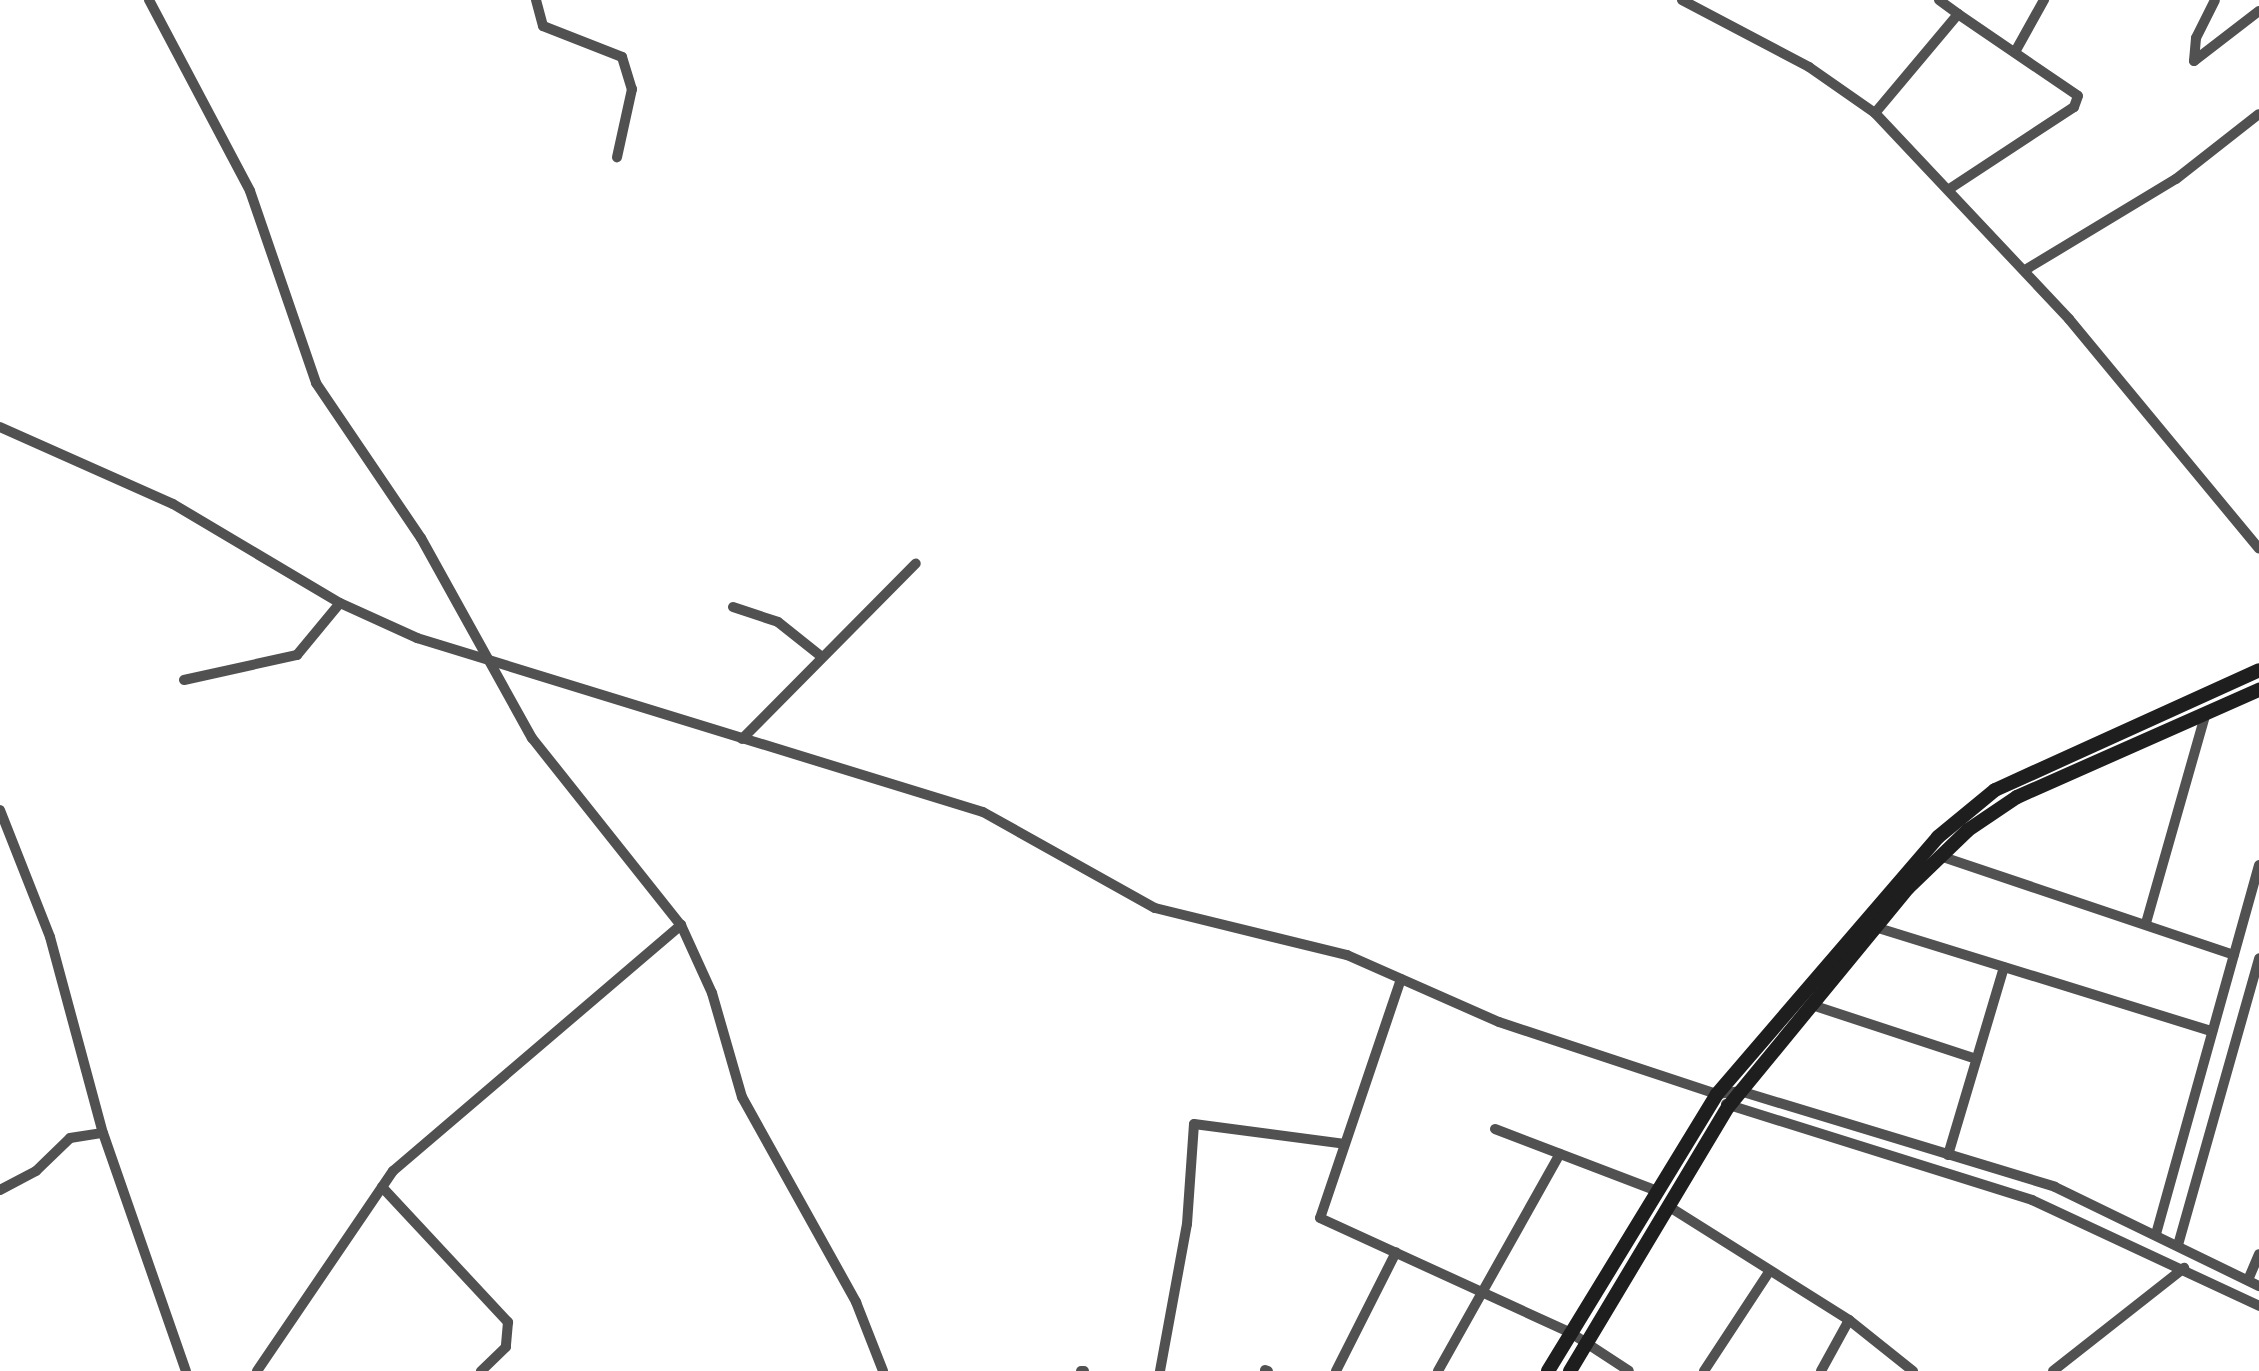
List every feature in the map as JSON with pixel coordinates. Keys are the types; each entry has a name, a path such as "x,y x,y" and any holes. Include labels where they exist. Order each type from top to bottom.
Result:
{"street":[{"path":"149,0 253,199 316,383 407,516 532,738 681,925 712,993 742,1097 856,1302 883,1371"},
{"path":"536,0 543,26 622,57 632,89 617,157"},
{"path":"1682,0 1809,67 1875,113 2025,270 2259,549"},
{"path":"1939,0 2078,96 2077,104 1949,189"},
{"path":"2015,52 2044,0"},
{"path":"2215,0 2196,38 2194,61 2259,11"},
{"path":"1875,113 1958,14"},
{"path":"2025,270 2176,179 2259,114"},
{"path":"0,427 173,504 340,603 490,663 983,812 1155,908 1347,955 1499,1022 1717,1094 1740,1091 2055,1187 2259,1286"},
{"path":"742,739 916,563"},
{"path":"184,680 297,655 340,603"},
{"path":"733,607 778,622 822,657"},
{"path":"1548,1371 1717,1094 1883,896 1995,790 2259,670"},
{"path":"1570,1371 1728,1107 1875,927 1940,856 2017,797 2259,690"},
{"path":"2146,923 2206,713"},
{"path":"0,810 50,937 103,1133 186,1371"},
{"path":"1940,856 2234,955"},
{"path":"2156,1234 2259,865"},
{"path":"274,1371 260,1367 382,1187 681,925"},
{"path":"1875,927 2212,1031"},
{"path":"2178,1245 2254,991 2259,958"},
{"path":"1948,1155 2004,967"},
{"path":"1401,979 1320,1218 1571,1333 1629,1371"},
{"path":"1812,1005 1976,1059"},
{"path":"1717,1094 1728,1107 2032,1200 2184,1268 2259,1306"},
{"path":"1160,1371 1187,1224 1194,1124 1345,1144"},
{"path":"1495,1129 1657,1191"},
{"path":"0,1190 36,1171 70,1138 103,1133"},
{"path":"1438,1371 1486,1292 1560,1154"},
{"path":"382,1187 508,1322 506,1347 481,1371"},
{"path":"1668,1206 1849,1320 1913,1371"},
{"path":"1336,1371 1396,1252"},
{"path":"2248,1280 2259,1254"},
{"path":"2053,1371 2184,1268"},
{"path":"1704,1371 1769,1272"},
{"path":"1821,1371 1849,1320"}]}
